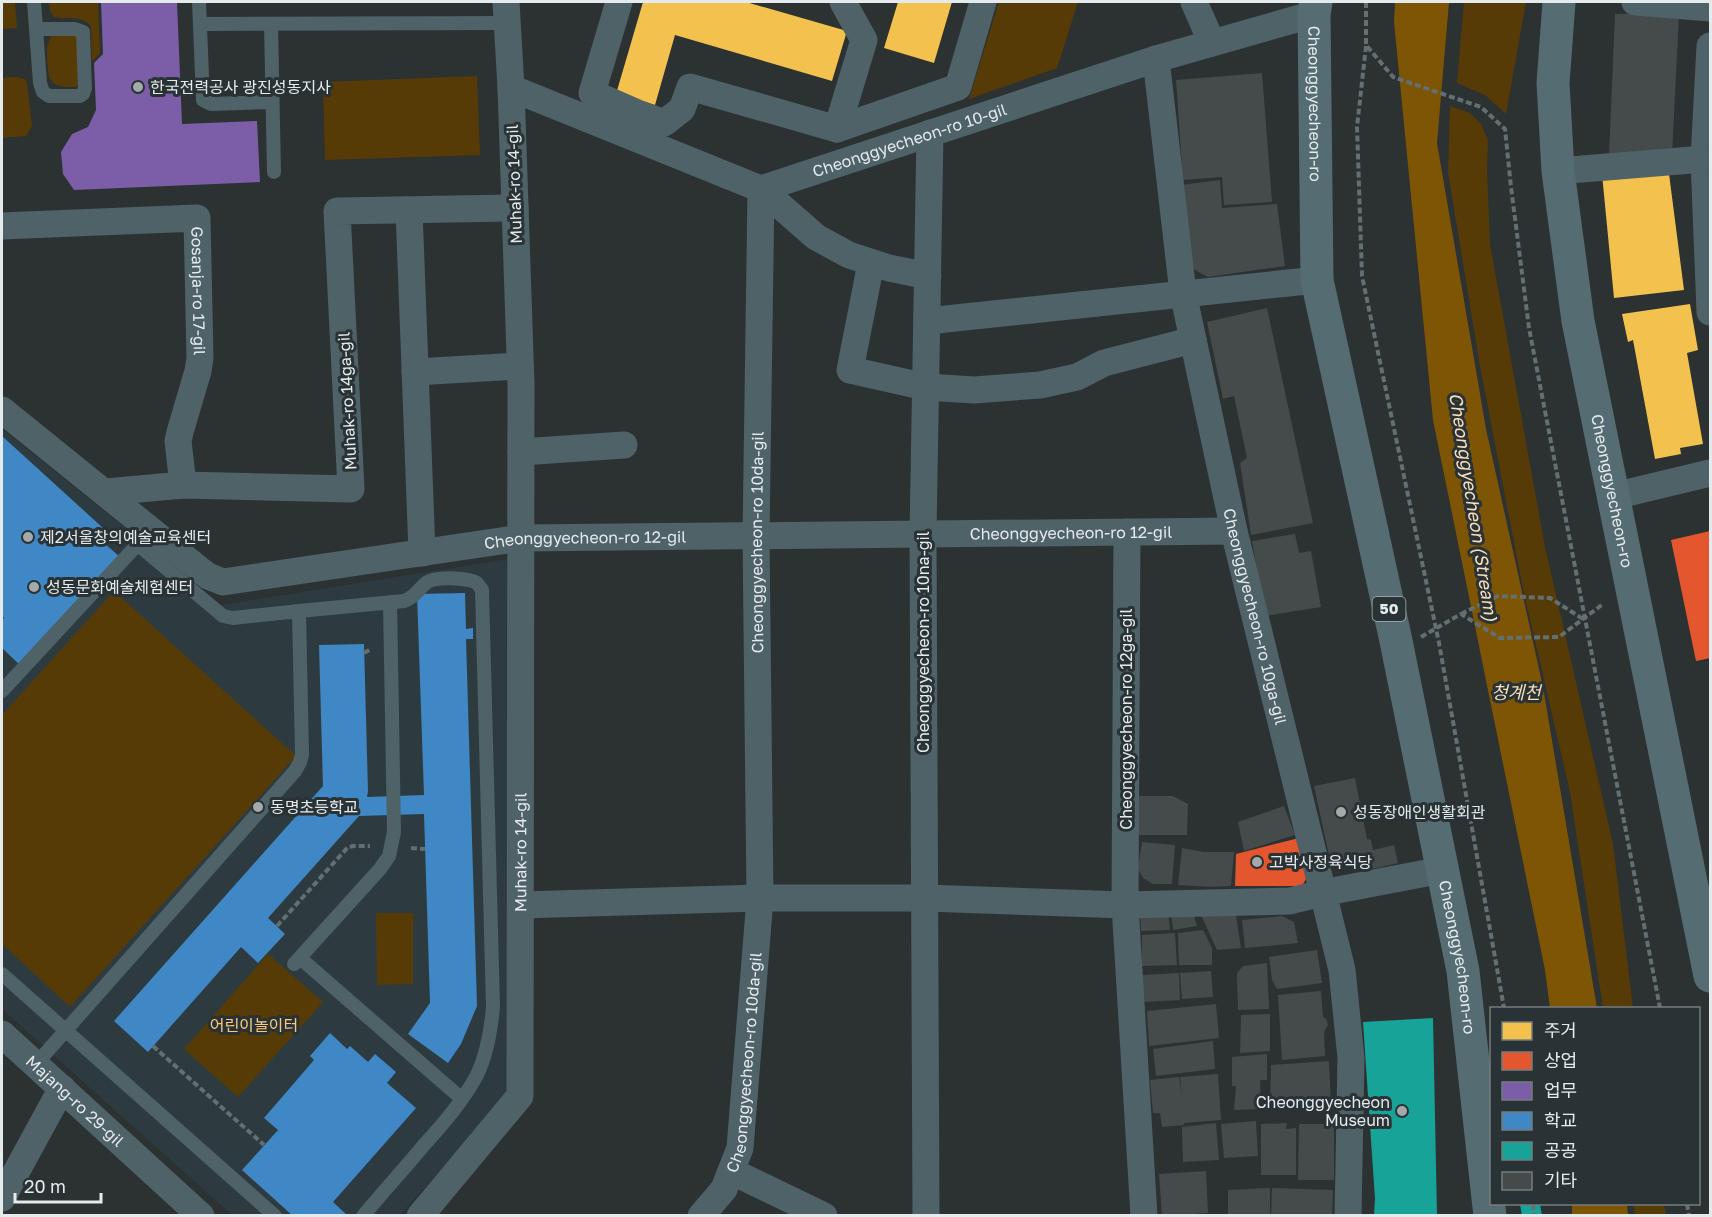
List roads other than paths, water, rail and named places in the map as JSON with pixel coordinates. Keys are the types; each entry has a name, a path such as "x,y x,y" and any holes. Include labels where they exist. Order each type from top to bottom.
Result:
{"main road":[{"name":"Cheonggyecheon-ro","path":"1559,2 1553,83 1558,171 1578,321 1710,976"},
{"name":"Cheonggyecheon-ro","path":"1315,8 1317,280 1396,641 1463,972 1490,1215"}],"street":[{"path":"619,2 592,93 664,123 682,109 690,87 837,129 958,87 983,2"},
{"path":"837,129 864,40 844,2"},
{"path":"1194,2 1212,43"},
{"path":"1635,2 1710,8"},
{"name":"Cheonggyecheon-ro 10-gil","path":"761,189 1315,8"},
{"name":"Muhak-ro 14-gil","path":"420,1215 520,1096 520,366 507,12"},
{"path":"1710,46 1704,159 1710,312"},
{"name":"Cheonggyecheon-ro 10ga-gil","path":"1156,59 1184,293 1193,340 1234,531 1342,969 1351,1058 1348,1215"},
{"path":"511,88 761,189 816,237 849,255 889,268 928,276"},
{"name":"Cheonggyecheon-ro 10na-gil","path":"926,1215 923,534 930,133"},
{"path":"1558,171 1704,159"},
{"name":"Cheonggyecheon-ro 10da-gil","path":"701,1215 724,1189 740,1148 760,898 756,536 761,189"},
{"name":"Muhak-ro 14ga-gil","path":"106,492 183,485 351,489 337,211 515,208"},
{"path":"409,210 422,553"},
{"name":"Gosanja-ro 17-gil","path":"2,226 197,218 200,358 178,441 183,485"},
{"path":"871,262 850,370 926,387 974,390 1040,385 1077,377 1104,363 1193,340"},
{"path":"927,321 1317,280"},
{"path":"415,372 520,366"},
{"name":"Cheonggyecheon-ro 12-gil","path":"2,410 106,492 144,537 208,576 223,582 521,538 1234,531"},
{"path":"521,452 624,445"},
{"path":"1614,496 1710,473"},
{"name":"Cheonggyecheon-ro 12ga-gil","path":"1127,532 1125,905 1144,1215"},
{"path":"521,904 760,898 925,898 1125,905 1290,901 1442,870"},
{"name":"Majang-ro 29-gil","path":"2,1034 201,1215"},
{"path":"2,1198 63,1088"},
{"path":"731,1171 824,1215"}],"lane":[{"path":"34,2 36,29 40,83 44,92 49,96 80,96 83,94 86,88 83,32 75,28 36,29"},
{"path":"199,2 203,100 211,104 272,102"},
{"path":"200,24 271,24 507,12"},
{"path":"271,24 274,172"},
{"path":"2,691 144,537 223,616 233,618 411,599 424,585 436,579 469,580 477,583 482,590 492,1026 484,1058 477,1074 453,1113 363,1215"},
{"path":"390,602 394,832 392,847 380,869 297,961 462,1099"},
{"path":"36,1064 290,777 300,762 302,755 299,611"},
{"path":"2,974 275,1215"}],"water":[{"name":"청계천","path":"1395,2 1449,2 1437,143 1486,429 1543,687 1597,1007 1550,1007 1545,970 1433,420 1394,22"},
{"path":"1572,1205 1627,1205 1628,1215 1572,1215"}],"place":[{"name":"한국전력공사 광진성동지사","path":"138,87"},
{"name":"제2서울창의예술교육센터","path":"28,537"},
{"name":"성동문화예술체험센터","path":"34,587"},
{"name":"동명초등학교","path":"258,807"},
{"name":"성동장애인생활회관","path":"1341,812"},
{"name":"고박사정육식당","path":"1257,862"},
{"name":"Cheonggyecheon Museum","path":"1402,1111"}],"water label":[{"name":"Cheonggyecheon (Stream)","path":"1473,507"}],"park label":[{"name":"어린이놀이터","path":"254,1025"}]}
